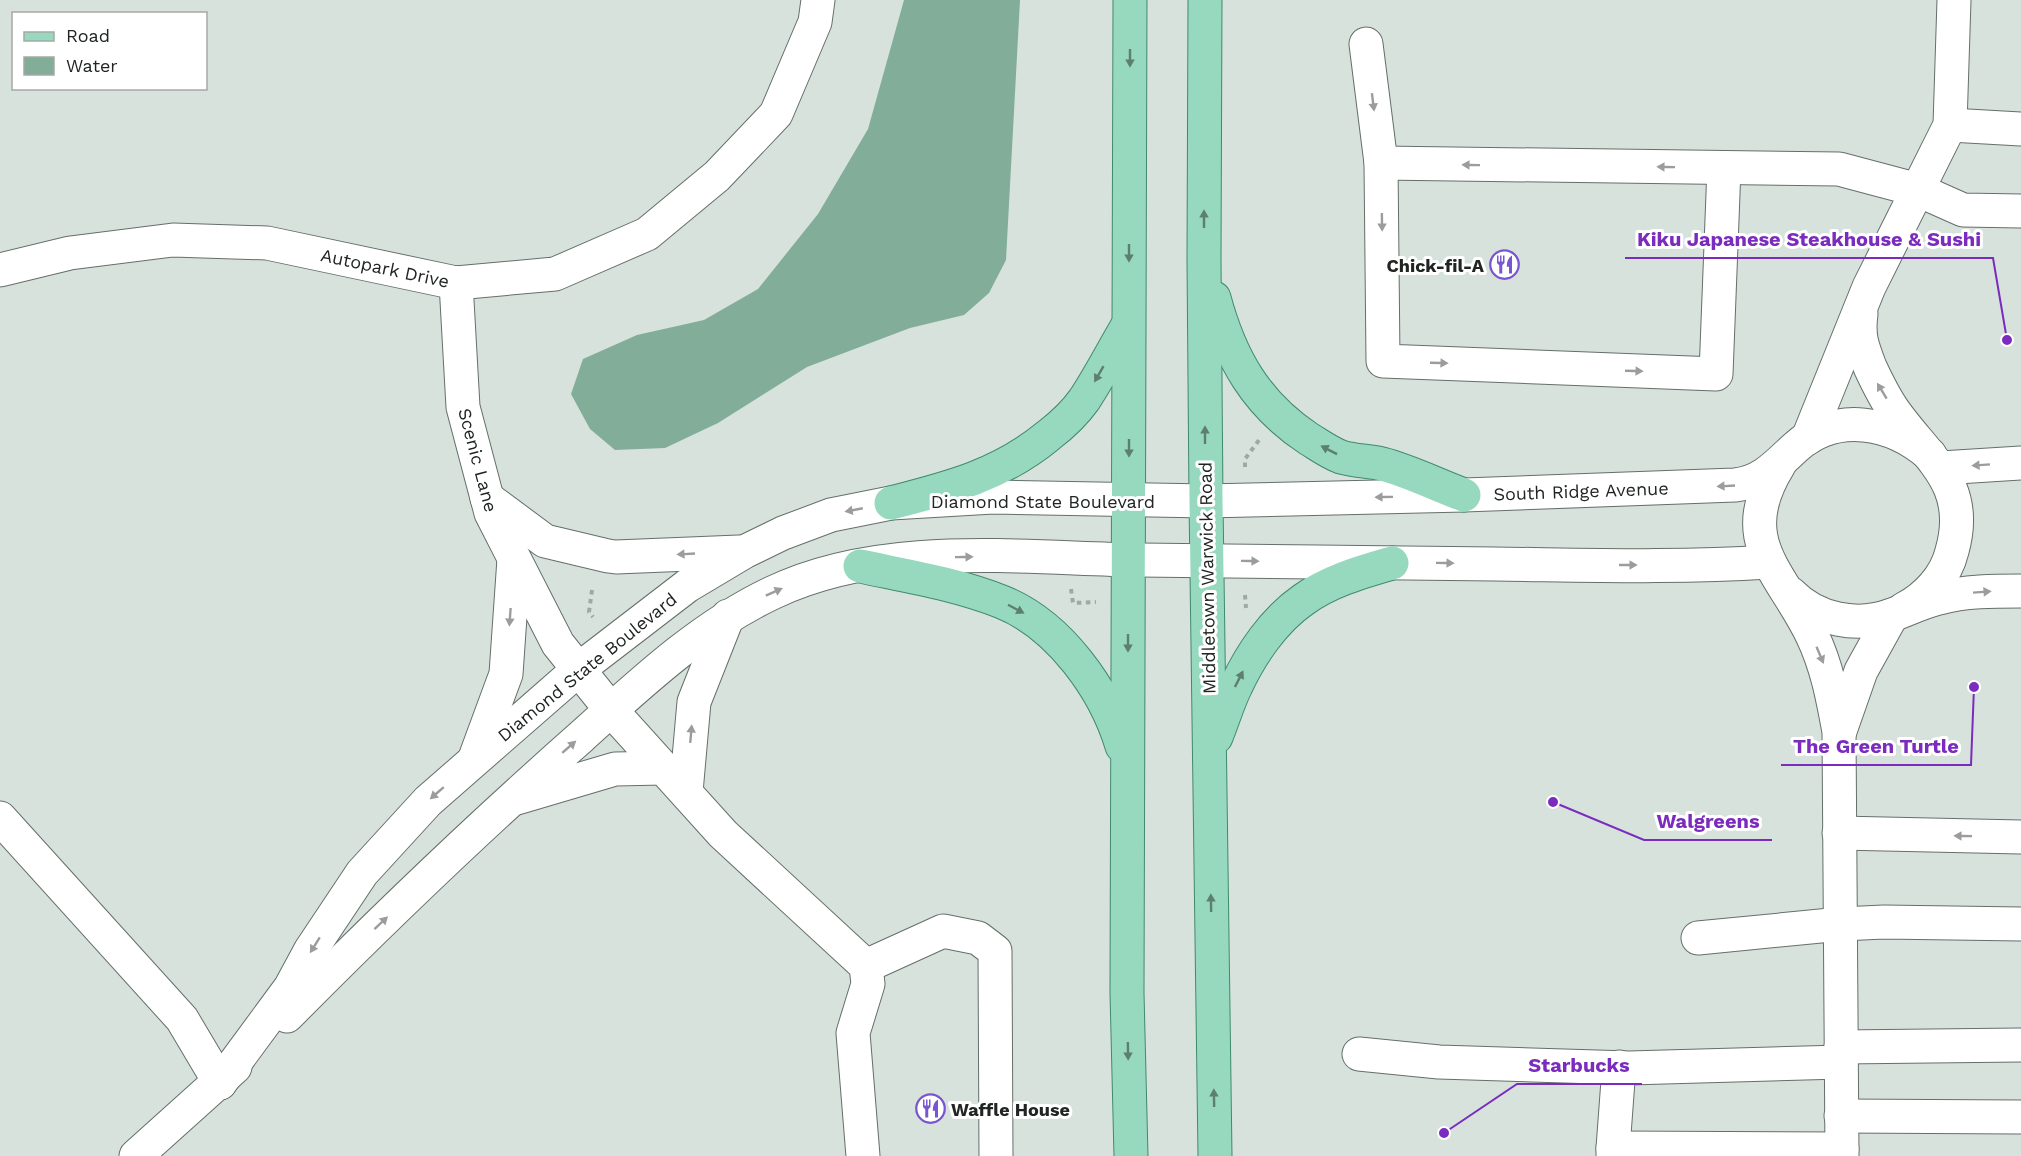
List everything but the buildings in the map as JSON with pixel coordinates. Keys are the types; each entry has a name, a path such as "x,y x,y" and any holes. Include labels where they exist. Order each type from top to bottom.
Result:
{"main road":[{"path":"1130,0 1127,993 1131,1156"},
{"name":"Middletown Warwick Road","path":"1206,0 1204,260 1215,1156"},
{"path":"1204,260 1223,330 1238,364 1259,395 1280,418 1318,445 1341,457 1384,465 1464,495"},
{"path":"891,503 946,489 980,477 1008,465 1039,444 1066,422 1084,400 1129,323"},
{"path":"1209,752 1234,688 1248,662 1278,623 1302,600 1326,586 1392,563"},
{"path":"860,566 975,592 1004,603 1037,622 1084,669 1101,695 1116,725 1128,772"}],"street":[{"name":"Autopark Drive","path":"0,270 70,253 173,240 267,243 456,284 555,274 647,234 717,176 776,114 815,22 818,0"},
{"path":"1808,438 1869,287 1950,125 1954,0"},
{"path":"1366,44 1381,164 1383,361 1716,374 1724,168"},
{"path":"1950,125 2021,129"},
{"path":"1381,164 1839,169 1918,190 1963,210 2021,211"},
{"name":"Scenic Lane","path":"456,284 463,407 491,513 558,644 611,710 723,834 866,966"},
{"path":"1839,732 1861,670 1898,612 1922,597 1945,569 1955,542 1957,525 1955,502 1947,480 1894,411 1877,383 1867,358 1859,336 1861,315 1869,287"},
{"name":"South Ridge Avenue","path":"1206,501 1736,485 1757,480 1779,465 1808,438 1850,425 1874,426 1902,434 1935,462"},
{"path":"1935,462 2021,463"},
{"path":"1618,1067 1613,1152 1842,1153 1839,732 1826,667 1812,635 1775,574 1762,542 1760,516 1767,486 1779,465"},
{"name":"Diamond State Boulevard","path":"220,1083 290,988 310,951 362,873 428,801 579,669 687,586 744,552 783,533 831,514 891,503 993,497 1206,501"},
{"path":"487,498 545,541 616,557 744,552"},
{"name":"Diamond State Boulevard","path":"136,1156 220,1083 349,953 513,799 669,660 728,616 775,591 818,575 907,558 1028,556 1128,560"},
{"path":"474,761 506,674 514,559"},
{"path":"1128,560 1722,565 1775,574 1808,607 1835,618 1864,621 1940,597 2021,591"},
{"path":"686,792 694,702 728,616"},
{"path":"513,799 615,769 664,768"},
{"path":"0,818 182,1019 220,1083"},
{"path":"1839,833 2021,837"},
{"path":"1698,938 1884,922 2021,924"},
{"path":"863,1156 853,1033 868,984 866,966 943,931 978,938 995,951 996,1156"},
{"path":"1359,1054 1439,1062 1618,1067 2021,1045"},
{"path":"1841,1116 2021,1117"}],"path":[{"path":"1245,471 1245,459 1264,432"},
{"path":"1071,584 1073,603 1096,602"},
{"path":"592,590 589,612 595,619"}],"water":[{"path":"904,0 1020,0 1006,260 989,293 964,315 910,328 807,367 718,423 665,448 615,450 590,429 571,394 583,359 637,335 704,320 758,289 818,214 868,129"}],"place":[{"name":"Chick-fil-A","path":"1505,265"},
{"name":"Kiku Japanese Steakhouse & Sushi","path":"2007,340"},
{"name":"The Green Turtle","path":"1974,687"},
{"name":"Walgreens","path":"1553,802"},
{"name":"Waffle House","path":"930,1109"},
{"name":"Starbucks","path":"1444,1133"}]}
